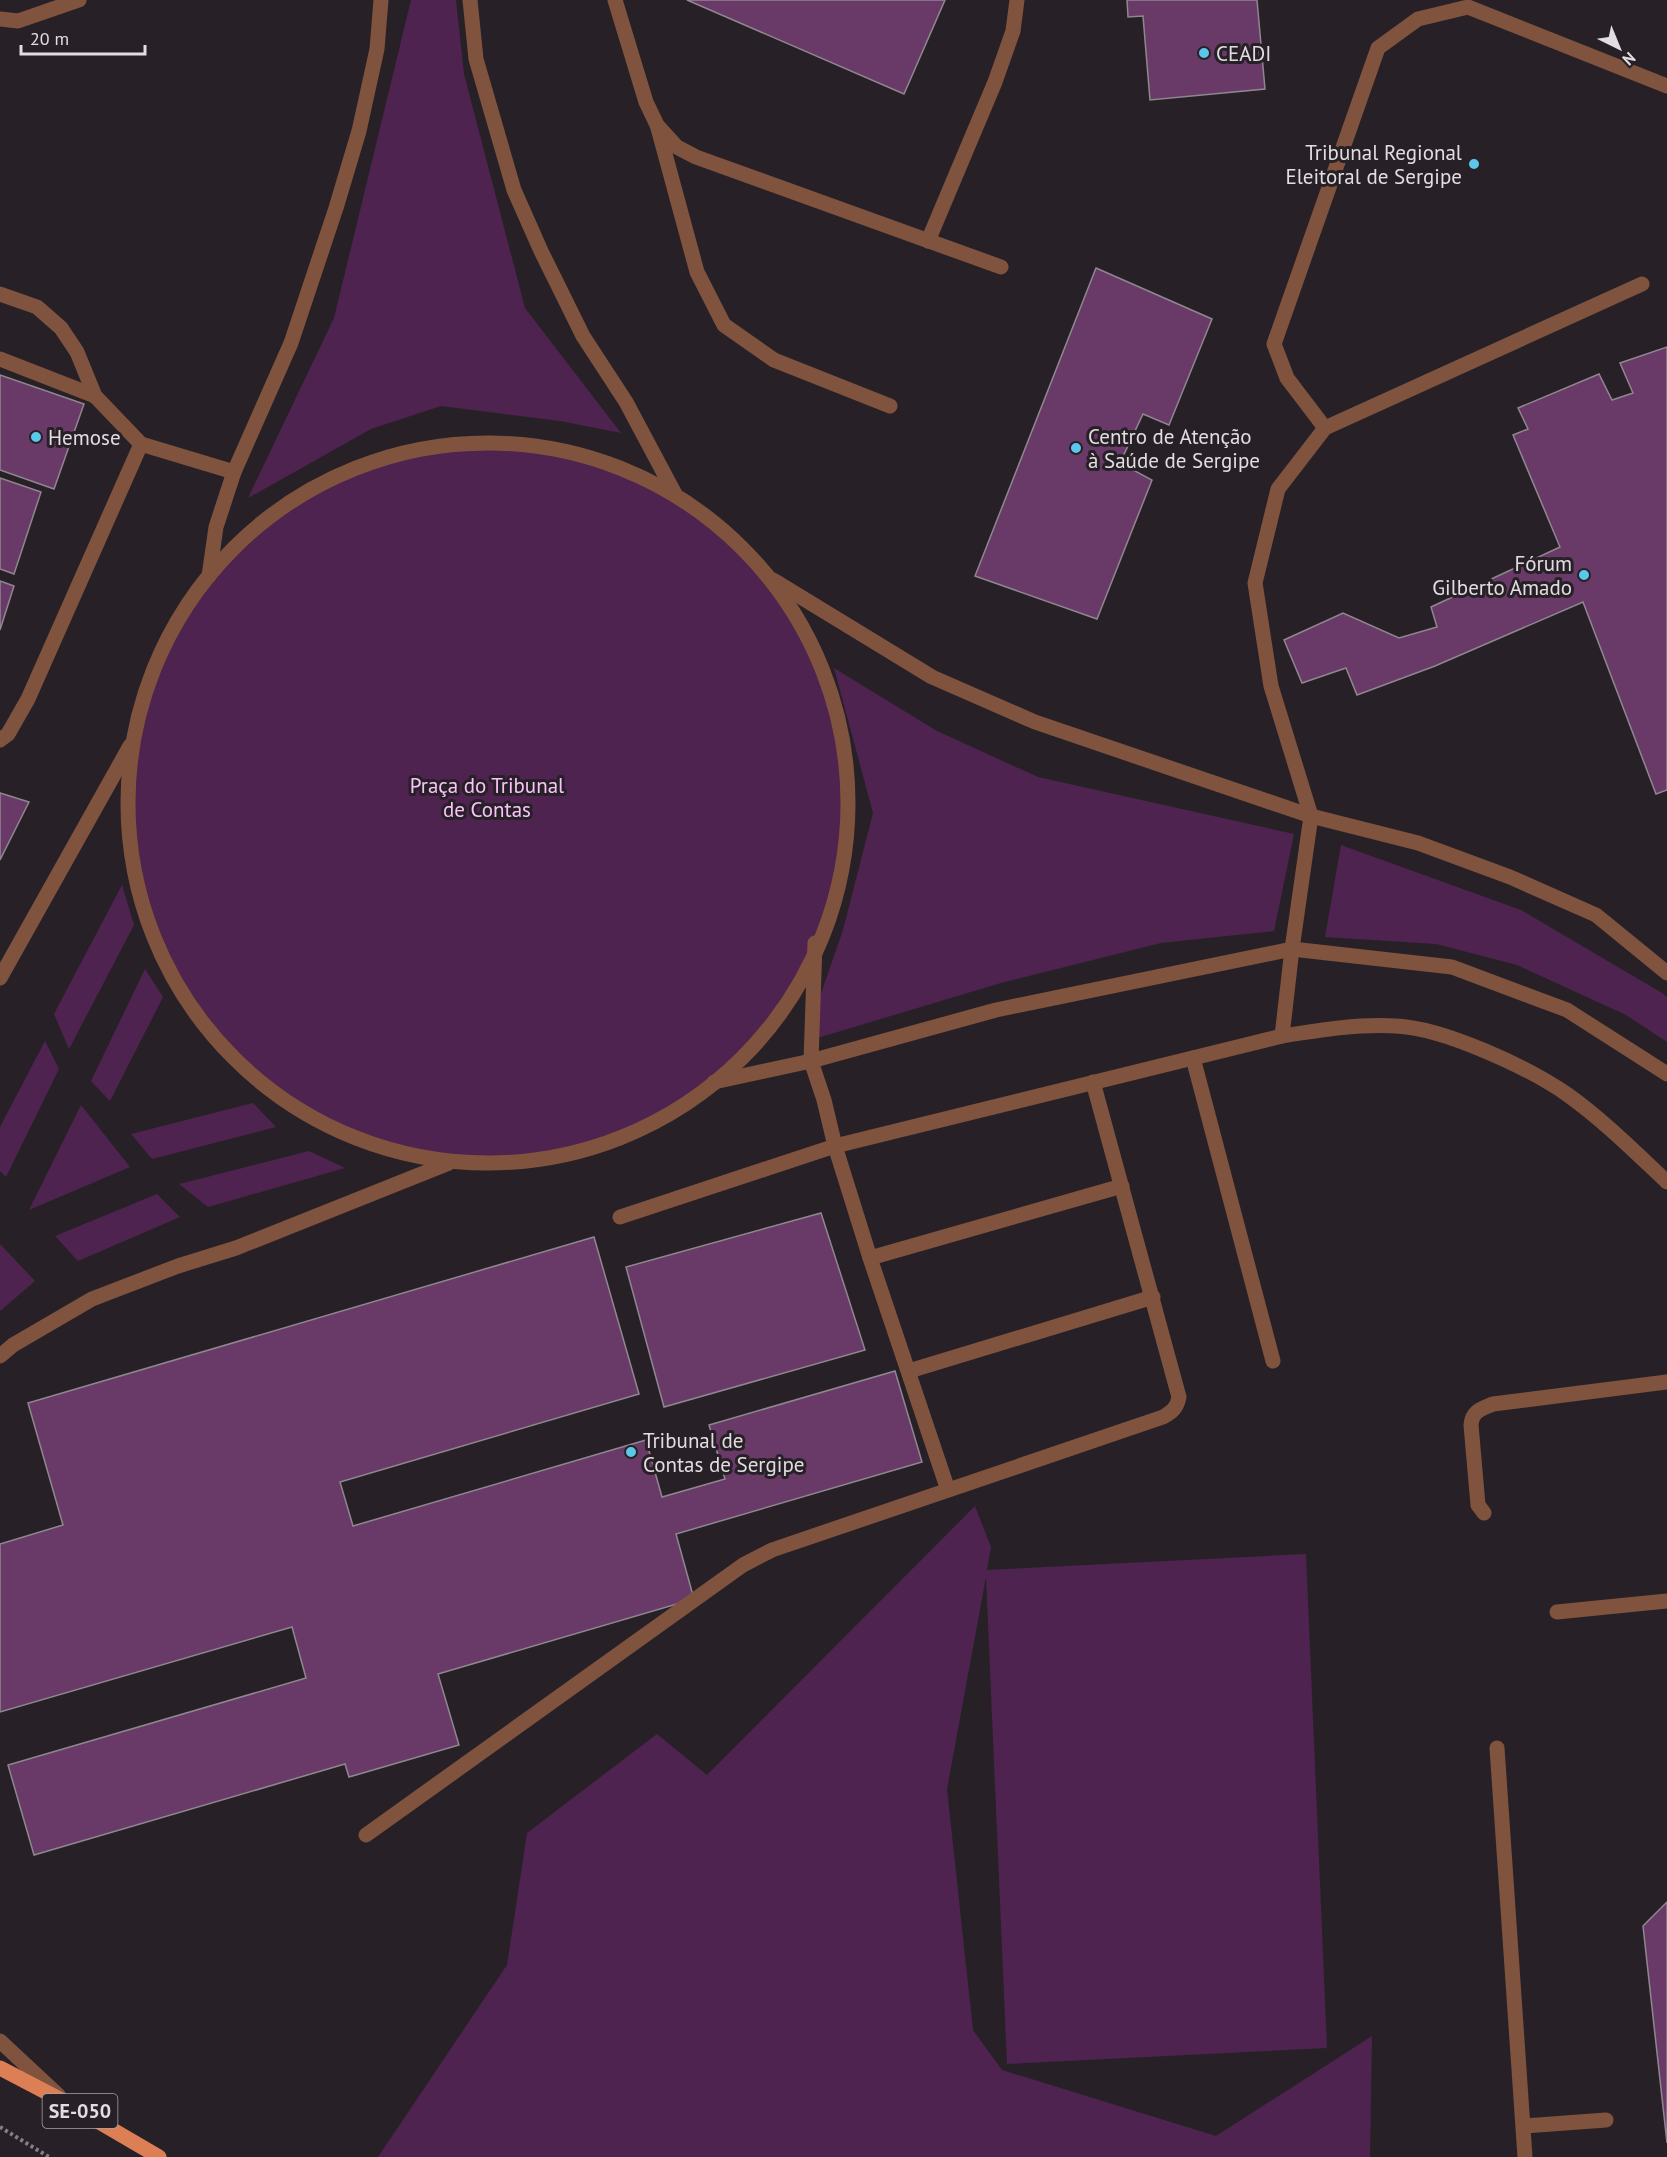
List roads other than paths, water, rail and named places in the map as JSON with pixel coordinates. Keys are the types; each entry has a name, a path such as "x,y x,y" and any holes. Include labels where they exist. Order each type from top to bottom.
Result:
{"main road":[{"name":"SE-050","path":"0,2068 65,2102 159,2157"}],"street":[{"path":"0,19 18,21 79,0"},
{"path":"209,576 216,527 234,472 291,343 359,131 377,49 381,0"},
{"path":"470,0 476,59 514,190 583,336 626,402 675,494"},
{"path":"615,0 646,102 657,125 697,272 724,325 774,360 890,406"},
{"path":"928,241 995,82 1013,31 1017,0"},
{"path":"1325,429 1287,378 1274,344 1378,48 1418,19 1468,7 1667,86"},
{"path":"657,125 677,147 696,157 1001,267"},
{"path":"1282,1036 1311,816 1270,686 1255,583 1278,489 1325,429 1642,284"},
{"path":"0,294 37,308 61,328 77,351 95,396 141,444 234,472"},
{"path":"0,358 95,396"},
{"path":"0,978 132,743 162,650 187,606 209,576 250,533 306,492 370,463 450,444 516,443 590,456 675,494 724,532 773,580 932,677 1035,722 1311,816 1418,843 1532,887 1596,915 1667,974"},
{"path":"0,740 8,734 28,699 141,444"},
{"path":"132,743 127,832 149,932 186,1004 244,1071 344,1136 389,1152 449,1163 502,1164 556,1157 607,1143 656,1122 714,1082 747,1053 775,1020 799,984 839,884 848,831 848,774 835,703 818,655 773,580"},
{"path":"815,943 811,1061 824,1100 834,1146 948,1490"},
{"path":"714,1082 811,1061 996,1010 1292,949 1452,967 1567,1010 1667,1074"},
{"path":"620,1217 834,1146 1282,1036 1348,1026 1398,1026 1442,1035 1474,1047 1542,1080 1568,1095 1622,1140 1667,1182"},
{"path":"1193,1058 1273,1361"},
{"path":"366,1835 743,1565 772,1550 1163,1418 1172,1412 1179,1397 1093,1082"},
{"path":"0,1356 92,1299 178,1266 236,1248 449,1163"},
{"path":"870,1258 1122,1186"},
{"path":"909,1371 1152,1297"},
{"path":"1484,1514 1478,1506 1471,1425 1472,1417 1477,1412 1493,1404 1667,1382"},
{"path":"1557,1612 1667,1601"},
{"path":"1497,1748 1525,2157"},
{"path":"0,2041 65,2102"},
{"path":"1524,2126 1606,2120"}],"place":[{"name":"CEADI","path":"1204,53"},
{"name":"Tribunal Regional Eleitoral de Sergipe","path":"1474,164"},
{"name":"Hemose","path":"36,437"},
{"name":"Centro de Atenção à Saúde de Sergipe","path":"1076,448"},
{"name":"Fórum Gilberto Amado","path":"1584,575"},
{"name":"Tribunal de Contas de Sergipe","path":"631,1452"}],"park label":[{"name":"Praça do Tribunal de Contas","path":"487,797"}]}
